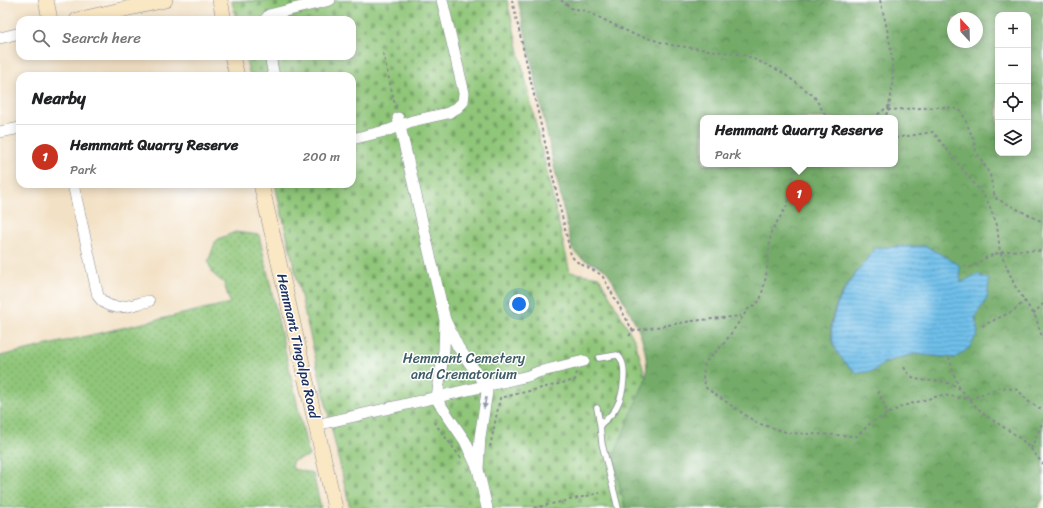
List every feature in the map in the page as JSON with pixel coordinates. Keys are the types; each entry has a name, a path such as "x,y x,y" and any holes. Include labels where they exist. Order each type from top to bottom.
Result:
{"street":[{"path":"46,0 49,16"},
{"path":"95,16 165,0"},
{"path":"220,0 223,16"},
{"path":"268,16 330,0"},
{"path":"356,138 399,122 412,121 448,113 457,108 463,102 464,94 442,0"},
{"path":"0,38 16,34"},
{"path":"233,60 236,72"},
{"path":"271,60 273,72"},
{"path":"399,122 444,320 444,350 437,397 465,441 478,469 487,508"},
{"path":"0,132 16,129"},
{"path":"74,188 98,296 103,303 113,308 149,301"},
{"name":"Hemmant Tingalpa Road","path":"262,188 335,508"},
{"path":"444,320 458,347 486,386 487,392 480,437 478,469"},
{"path":"444,350 458,347"},
{"path":"316,425 486,386 579,362"},
{"path":"465,441 473,441 480,437"}],"lane":[{"path":"599,358 617,355 623,361 624,369 623,386 617,407 600,425"},
{"path":"597,408 602,444 618,508"}],"path":[{"path":"512,0 571,255 574,261 597,271 603,277 633,332"},
{"path":"562,0 570,8 586,11 633,34 671,45 745,55 780,70 814,96 825,115"},
{"path":"880,0 890,37 894,78 891,104 886,115"},
{"path":"383,53 399,122"},
{"path":"877,115 891,104"},
{"path":"888,110 940,107 954,108 962,112 974,141 976,151 990,175 995,198 1043,222"},
{"path":"898,138 933,132 987,200 997,225 1000,252 1016,286 1033,314 1043,340"},
{"path":"794,167 788,204 771,232 766,277 760,301 748,309 723,345 705,362 703,377 706,388 757,423 789,433 857,436 872,422 903,406 942,395 970,399 1001,387 1018,390 1029,402 1043,410"},
{"path":"964,265 968,268 976,266 988,256 1000,252 1027,250 1043,251"},
{"path":"982,326 995,322 1013,311 1024,300"},
{"path":"1033,314 1043,304"},
{"path":"629,336 633,332 692,321 742,316"},
{"path":"949,357 960,390"},
{"path":"490,448 500,398 575,380 579,362"},
{"path":"904,367 908,374 916,380 942,381 953,385 970,399 983,414 1027,444 1043,464"},
{"path":"878,391 888,414"},
{"path":"1031,449 1043,421"},
{"path":"434,422 464,462"},
{"path":"534,508 600,493"}],"green space":[{"name":"Hemmant Cemetery and Crematorium","path":"507,0 570,272 599,277 635,341 646,378 613,457 625,508 350,508 276,188 356,188 356,72 249,72 246,60 356,60 356,16 235,16 232,1"},
{"path":"518,0 1043,0 1043,499 1038,508 625,508 613,457 646,378 646,354 635,322 609,275 605,270 580,257 572,249","holes":["926,246 961,283 987,298 975,317 978,333 955,358 914,354 886,362 833,346 831,326 833,313 837,303 848,283 876,248"]},
{"path":"235,232 259,235 309,456 292,461 293,469 313,473 321,508 0,508 0,356 230,303 224,283 213,274 208,262 216,240"}],"water":[{"path":"926,246 959,265 961,283 977,274 989,280 987,298 975,317 978,333 969,348 955,358 914,354 886,362 874,371 858,373 842,359 833,343 832,327 835,310 843,294 864,262 876,248"}],"place":[{"name":"Hemmant Quarry Reserve","path":"799,213"}]}
